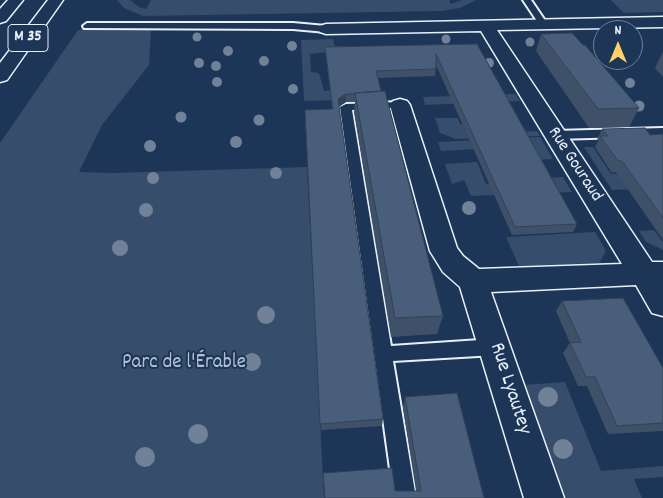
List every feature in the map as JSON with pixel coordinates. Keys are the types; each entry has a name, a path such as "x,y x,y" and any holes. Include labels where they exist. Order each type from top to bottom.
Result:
{"main road":[{"name":"M 35","path":"0,18 16,0"},
{"name":"M 35","path":"0,76 56,0"},
{"path":"326,29 663,22"},
{"name":"Rue Gouraud","path":"486,26 555,135 654,274 663,304"},
{"path":"400,105 444,251 452,264 473,280 654,274"},
{"name":"Rue Lyautey","path":"473,280 544,498"}],"lane":[{"path":"527,0 544,25"},
{"path":"87,26 294,26 326,29"},
{"path":"400,105 346,107 405,498"},
{"path":"555,135 663,132"},
{"path":"384,354 495,347"}],"green space":[{"path":"117,0 130,0 139,7 146,9 151,0 449,0 451,4 462,0 476,0 460,8 442,11 143,16 124,8"},
{"path":"611,0 663,0 663,12 624,13"},
{"name":"Parc de l'Érable","path":"151,28 149,65 102,125 79,172 113,173 307,167 324,498 0,498 0,143 78,30"},
{"path":"333,39 336,51 310,54 311,72 319,73 324,91 342,90 346,100 304,101 301,40"},
{"path":"515,94 520,101 425,105 423,97"},
{"path":"435,118 458,118 460,124 469,124 483,133 537,131 540,136 456,139 440,133"},
{"path":"540,137 553,159 536,160 527,146 441,151 438,142"},
{"path":"584,147 593,147 611,174 663,172 663,188 612,190"},
{"path":"477,162 486,184 547,180 546,178 563,177 572,192 471,196 464,180 452,184 445,164"},
{"path":"654,230 663,242 663,250 646,242 639,231"},
{"path":"595,232 606,251 599,263 519,266 506,237"},
{"path":"565,382 601,471 663,466 663,477 634,479 642,498 564,498 524,385"}],"building":[{"path":"572,33 593,54 593,70 606,70 639,108 598,109 541,34"},
{"path":"477,44 577,224 515,227 436,54 436,69 376,71 381,91 346,94 338,99 383,419 320,424 305,110 333,109 325,47"},
{"path":"385,91 443,316 395,318 355,93"},
{"path":"645,128 650,135 663,134 663,218 622,161 618,161 600,136 608,136 602,129"},
{"path":"623,298 663,368 663,423 617,426 595,377 586,377 570,343 581,342 562,301"},
{"path":"457,393 484,498 325,498 323,473 392,468 395,491 421,491 405,397"}]}
